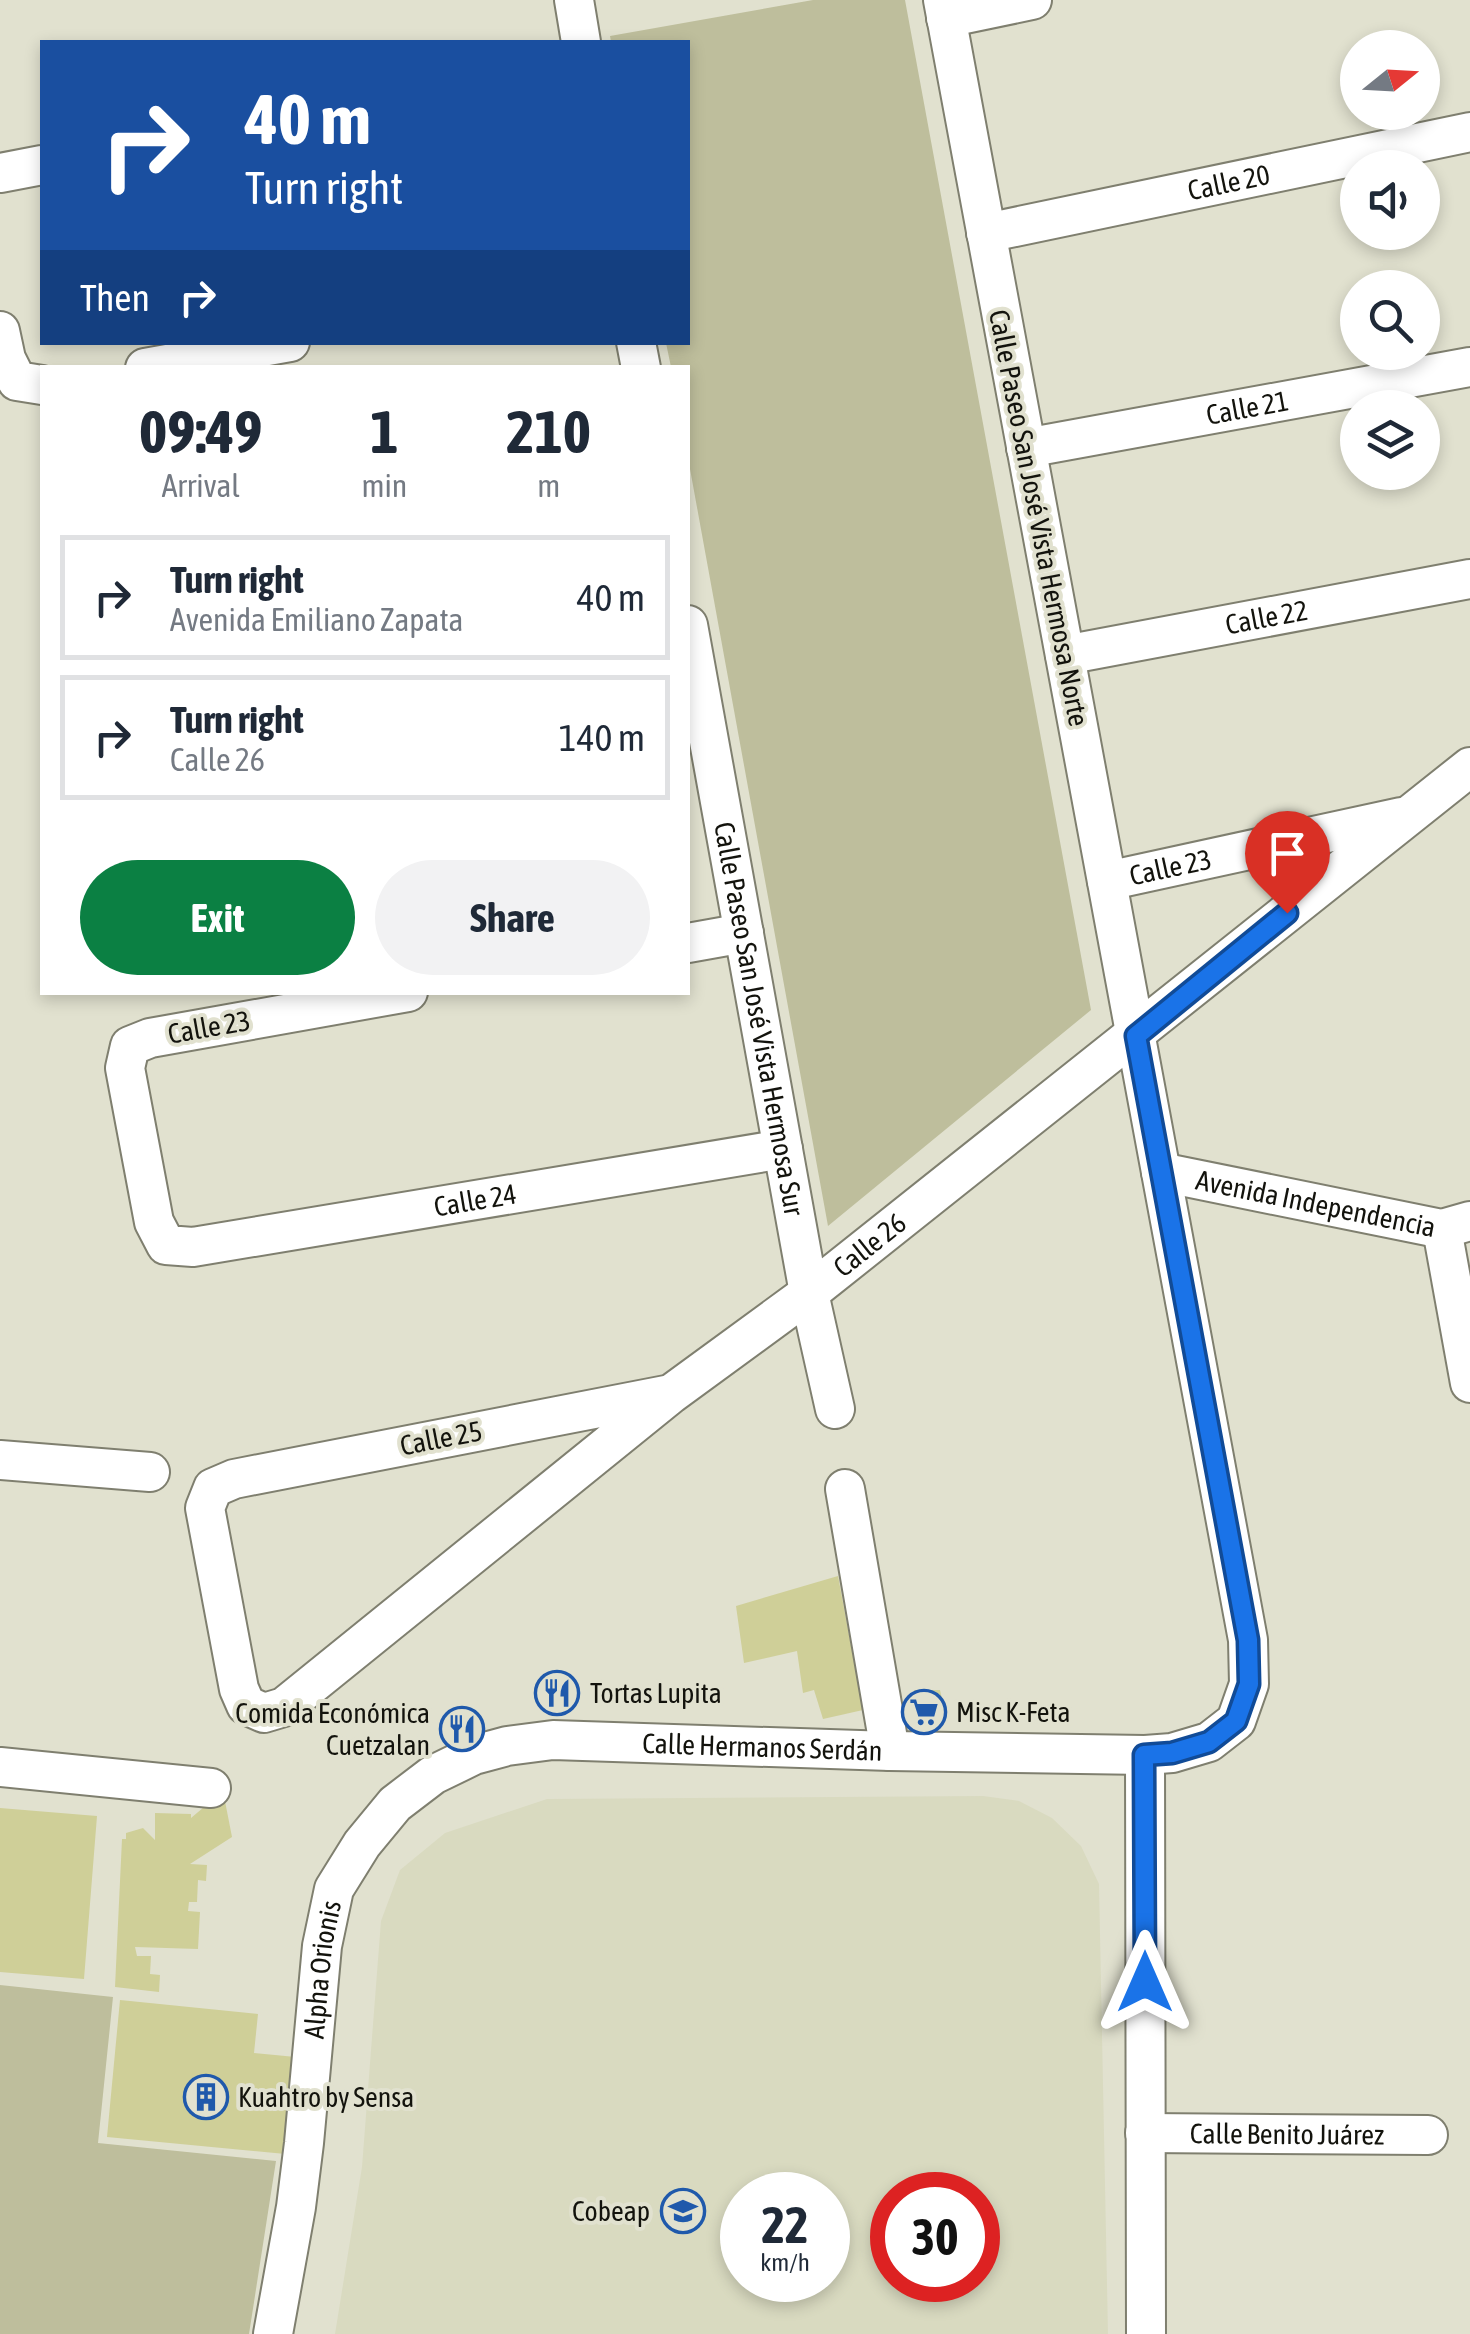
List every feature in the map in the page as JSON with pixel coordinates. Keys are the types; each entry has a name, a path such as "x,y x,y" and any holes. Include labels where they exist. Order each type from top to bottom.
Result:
{"street":[{"path":"574,0 581,40"},
{"path":"945,9 1032,0"},
{"name":"Calle Paseo San José Vista Hermosa Norte","path":"945,9 1161,1172"},
{"name":"Calle 20","path":"986,233 1470,132"},
{"path":"0,173 40,165"},
{"path":"0,331 6,359 30,383"},
{"path":"162,365 273,345"},
{"name":"Calle 21","path":"1026,448 1470,367"},
{"name":"Calle 22","path":"1065,655 1470,579"},
{"name":"Calle Paseo San José Vista Hermosa Sur","path":"690,648 696,716 744,933 809,1294 836,1409"},
{"name":"Calle 26","path":"264,1714 284,1707 671,1394 809,1294 1470,767"},
{"name":"Calle 23","path":"1107,882 1408,816"},
{"path":"690,943 744,933"},
{"name":"Calle 23","path":"166,1245 154,1222 125,1068 130,1046 150,1038 391,995"},
{"name":"Calle 24","path":"166,1245 193,1248 783,1149"},
{"name":"Avenida Independencia","path":"1161,1172 1456,1225"},
{"name":"Calle Hermanos Serdán","path":"395,1804 433,1775 474,1756 507,1746 552,1740 1144,1755 1172,1753 1209,1742 1236,1721 1249,1684 1248,1640 1161,1172"},
{"path":"1456,1225 1470,1383"},
{"name":"Calle 25","path":"264,1714 246,1705 239,1689 206,1508 213,1488 234,1478 671,1394"},
{"path":"0,1460 150,1472"},
{"path":"845,1489 890,1751"},
{"path":"1144,1755 1146,2334"},
{"path":"0,1767 211,1788"},
{"name":"Alpha Orionis","path":"273,2334 300,2175 322,1946 334,1890 362,1844 395,1804"},
{"name":"Calle Benito Juárez","path":"1145,2132 1428,2136"}],"shaded area":[{"path":"813,0 905,0 1091,1010 828,1226 690,469 690,365 671,365 666,345 690,345 690,40 611,40 610,36"},
{"path":"983,1796 1019,1801 1052,1818 1081,1846 1099,1884 1108,2334 335,2334 362,2167 381,1921 400,1870 445,1833 547,1799"},
{"path":"0,1985 113,1997 98,2143 276,2161 249,2334 0,2334"}],"building":[{"path":"838,1576 863,1710 823,1719 814,1690 803,1693 797,1651 744,1663 736,1606"},
{"path":"914,1690 940,1690 946,1717 922,1717"},
{"path":"223,1791 232,1837 190,1864 207,1865 206,1881 198,1880 197,1902 189,1902 188,1911 200,1912 198,1949 135,1947 137,1956 151,1956 150,1974 160,1975 159,1992 115,1987 122,1839 126,1839 126,1833 143,1828 155,1840 155,1813 191,1814 191,1818"},
{"path":"0,1808 97,1816 84,1979 0,1972"},
{"name":"Kuahtro by Sensa","path":"120,2000 258,2014 254,2053 306,2058 296,2155 107,2137"}],"place":[{"name":"Tortas Lupita","path":"557,1693"},
{"name":"Misc K-Feta","path":"924,1712"},
{"name":"Comida Económica Cuetzalan","path":"462,1729"},
{"name":"Kuahtro by Sensa","path":"206,2097"},
{"name":"Cobeap","path":"683,2211"}],"route":[{"path":"1145,1982 1144,1755 1172,1753 1209,1742 1236,1721 1249,1684 1248,1640 1136,1036 1287,913"}]}
